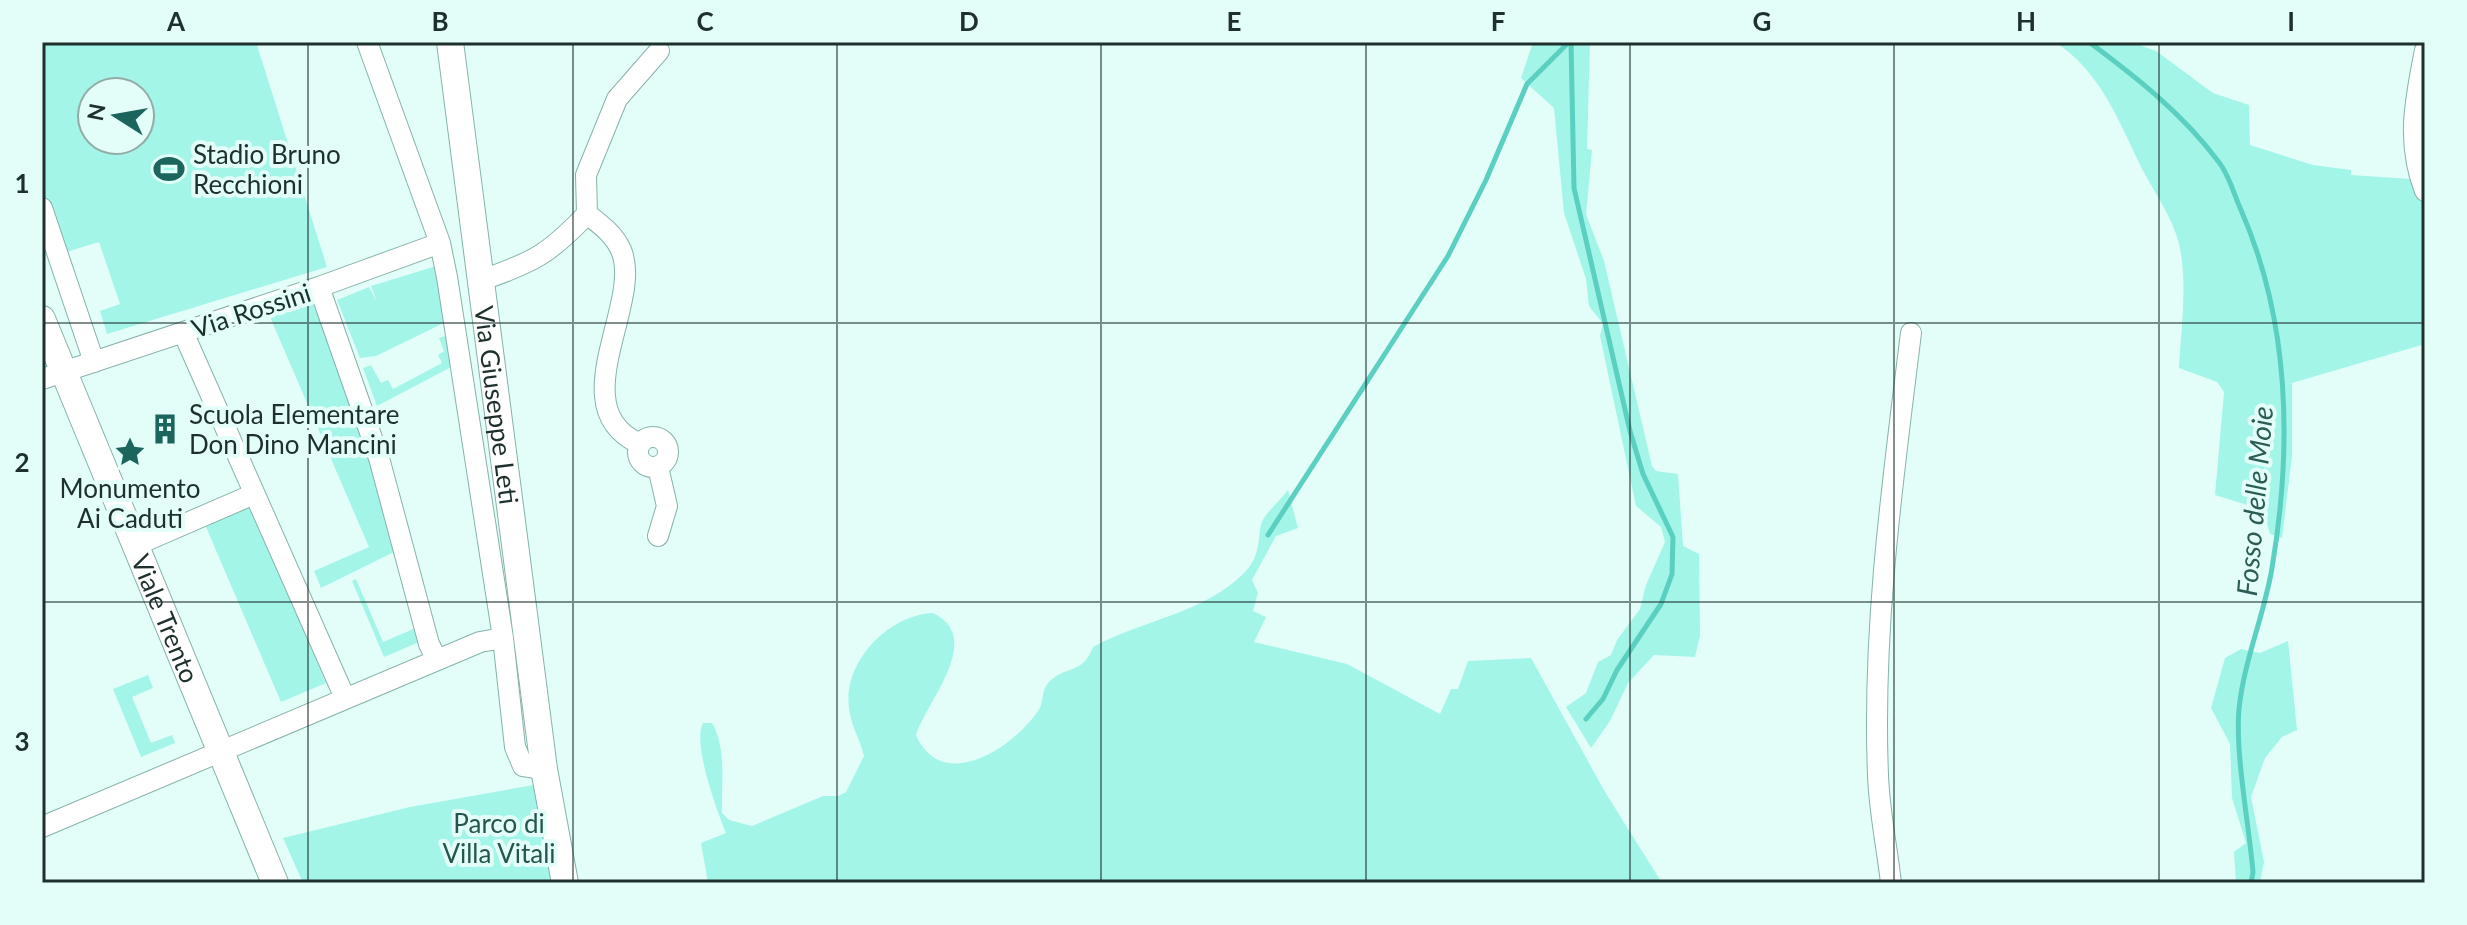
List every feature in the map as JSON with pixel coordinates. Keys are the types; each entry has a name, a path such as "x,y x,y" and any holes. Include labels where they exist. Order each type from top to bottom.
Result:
{"main road":[{"name":"Via Giuseppe Leti","path":"450,42 544,769 565,883"},
{"name":"Viale Trento","path":"42,319 52,376 134,546 276,880"}],"street":[{"path":"367,42 440,243 462,365 518,759 523,766 544,769"},
{"path":"2425,50 2411,125 2416,167 2425,191"},
{"path":"482,280 530,263 559,242 587,214 586,175 617,99 659,51"},
{"path":"42,208 94,362"},
{"path":"587,214 609,231 621,250 625,267 622,300 604,371 605,398 627,438 640,444 652,437 666,443 668,457 658,467 667,506 658,536"},
{"name":"Via Rossini","path":"52,376 440,243"},
{"path":"319,287 379,458 429,644 437,660"},
{"path":"183,332 345,698"},
{"path":"1891,883 1878,777 1879,669 1885,569 1911,333"},
{"path":"134,546 254,494"},
{"path":"42,827 480,642 503,638"}],"green space":[{"name":"Stadio Bruno Recchioni","path":"42,42 256,42 327,267 107,334 100,311 120,304 99,242 60,254 42,199"},
{"path":"1533,42 1590,42 1587,149 1592,150 1586,214 1604,261 1652,466 1656,471 1678,474 1683,546 1699,554 1700,636 1695,657 1654,655 1628,683 1610,721 1591,748 1566,707 1586,693 1598,662 1611,655 1617,640 1640,609 1646,585 1665,542 1661,527 1636,506 1600,336 1603,324 1589,306 1586,279 1564,213 1554,108 1521,78"},
{"path":"2055,42 2131,42 2156,51 2213,93 2249,105 2250,145 2313,165 2351,170 2351,175 2411,179 2425,207 2425,344 2292,383 2292,456 2282,538 2270,534 2263,510 2215,495 2224,392 2217,382 2179,368 2183,290 2182,259 2176,234 2107,98 2084,67"},
{"path":"436,266 448,321 376,356 360,358 337,300 369,287 377,302 371,286"},
{"path":"312,302 360,420 394,552 321,588 314,571 369,547 270,317"},
{"path":"450,334 457,364 377,406 363,368 371,365 381,383 388,380 393,389 442,363 438,355 444,351 439,338"},
{"path":"1288,490 1298,528 1276,536 1252,580 1258,593 1253,611 1266,617 1254,642 1347,664 1440,714 1451,689 1458,689 1468,661 1531,658 1605,792 1662,883 708,883 701,843 726,833 703,761 700,733 703,723 712,723 720,744 722,813 729,820 752,826 823,796 838,796 846,792 864,756 849,708 853,674 861,658 885,632 900,622 933,613 948,624 954,638 953,653 940,688 916,735 928,752 942,761 959,763 977,759 1012,739 1040,708 1048,683 1084,662 1093,647 1210,598 1243,574 1257,551 1264,518"},
{"path":"248,500 326,683 281,702 203,520"},
{"path":"356,579 383,642 418,627 417,643 384,657 352,581"},
{"path":"2288,641 2297,730 2282,737 2265,758 2251,797 2264,862 2260,883 2236,883 2234,852 2246,843 2232,798 2230,744 2211,708 2225,658 2241,649 2260,653"},
{"path":"148,675 153,688 132,697 151,743 172,735 175,743 141,757 113,689"},
{"name":"Parco di Villa Vitali","path":"539,784 554,883 303,883 283,838 410,807"}],"waterway":[{"path":"1268,535 1448,256 1486,180 1527,84 1569,42"},
{"path":"1571,42 1574,188 1630,431 1643,474 1673,537 1672,574 1661,604 1617,670 1603,699 1586,719"},
{"name":"Fosso delle Moie","path":"2089,42 2174,111 2222,166 2257,253 2278,341 2284,432 2278,523 2272,568 2245,673 2238,727 2253,872 2251,883"}],"place":[{"name":"Stadio Bruno Recchioni","path":"169,169"},
{"name":"Scuola Elementare Don Dino Mancini","path":"165,429"},
{"name":"Monumento Ai Caduti","path":"130,452"}]}
